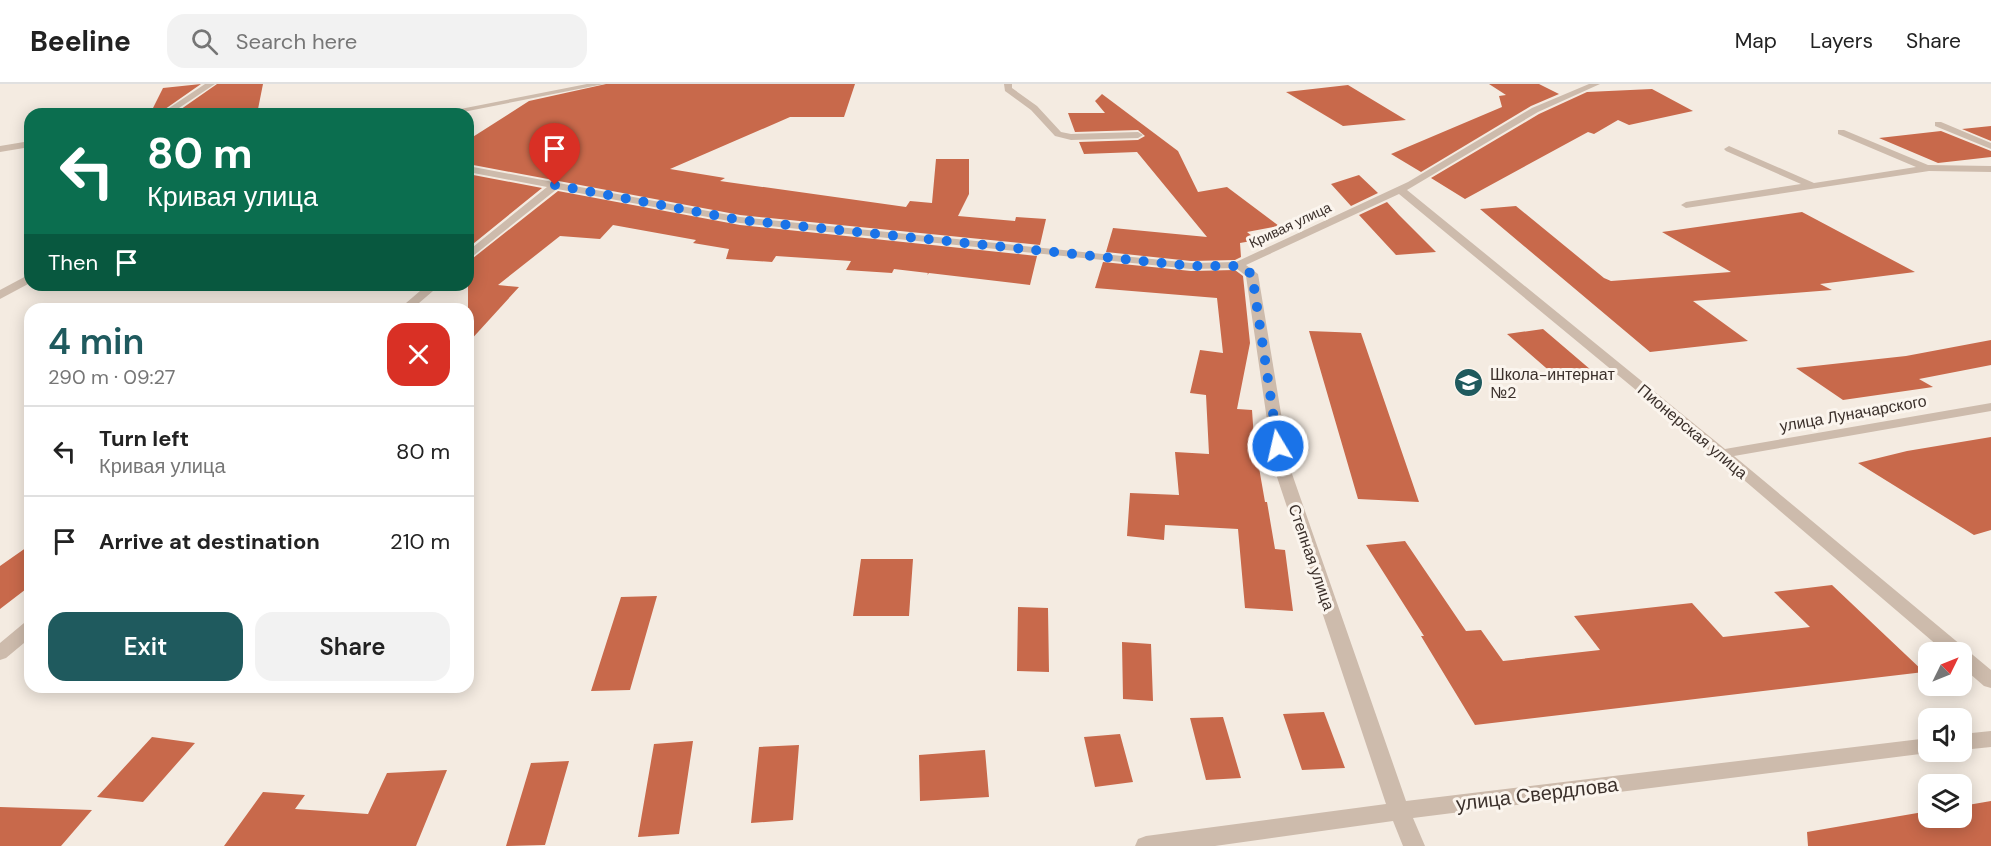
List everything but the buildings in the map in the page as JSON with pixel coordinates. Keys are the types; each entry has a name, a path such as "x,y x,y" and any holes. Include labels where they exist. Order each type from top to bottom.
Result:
{"street":[{"path":"173,108 211,84"},
{"path":"471,108 600,84"},
{"path":"1008,84 1008,89 1034,108 1059,134 1071,137 1138,135"},
{"name":"Кривая улица","path":"474,170 751,221 1179,265 1238,266 1400,189 1535,110 1596,84"},
{"path":"1938,124 1991,146"},
{"path":"1841,132 1927,168"},
{"path":"0,149 24,145"},
{"path":"1729,149 1812,186"},
{"path":"1686,205 1927,168 1991,169"},
{"path":"474,252 555,185"},
{"name":"Пионерская улица","path":"1400,189 1722,454 1945,642"},
{"name":"Степная улица","path":"1238,266 1252,274 1282,468 1399,811 1414,846"},
{"path":"0,295 24,281"},
{"path":"412,303 427,291"},
{"name":"улица Луначарского","path":"1722,454 1991,407"},
{"path":"0,653 24,633"},
{"path":"1972,665 1991,681"},
{"path":"1972,741 1991,739"},
{"name":"улица Свердлова","path":"1146,846 1399,811 1918,747"}],"place":[{"name":"Школа-интернат №2","path":"1469,383"}],"route":[{"path":"555,185 740,220 1191,266 1238,266 1252,274 1278,446"}]}
